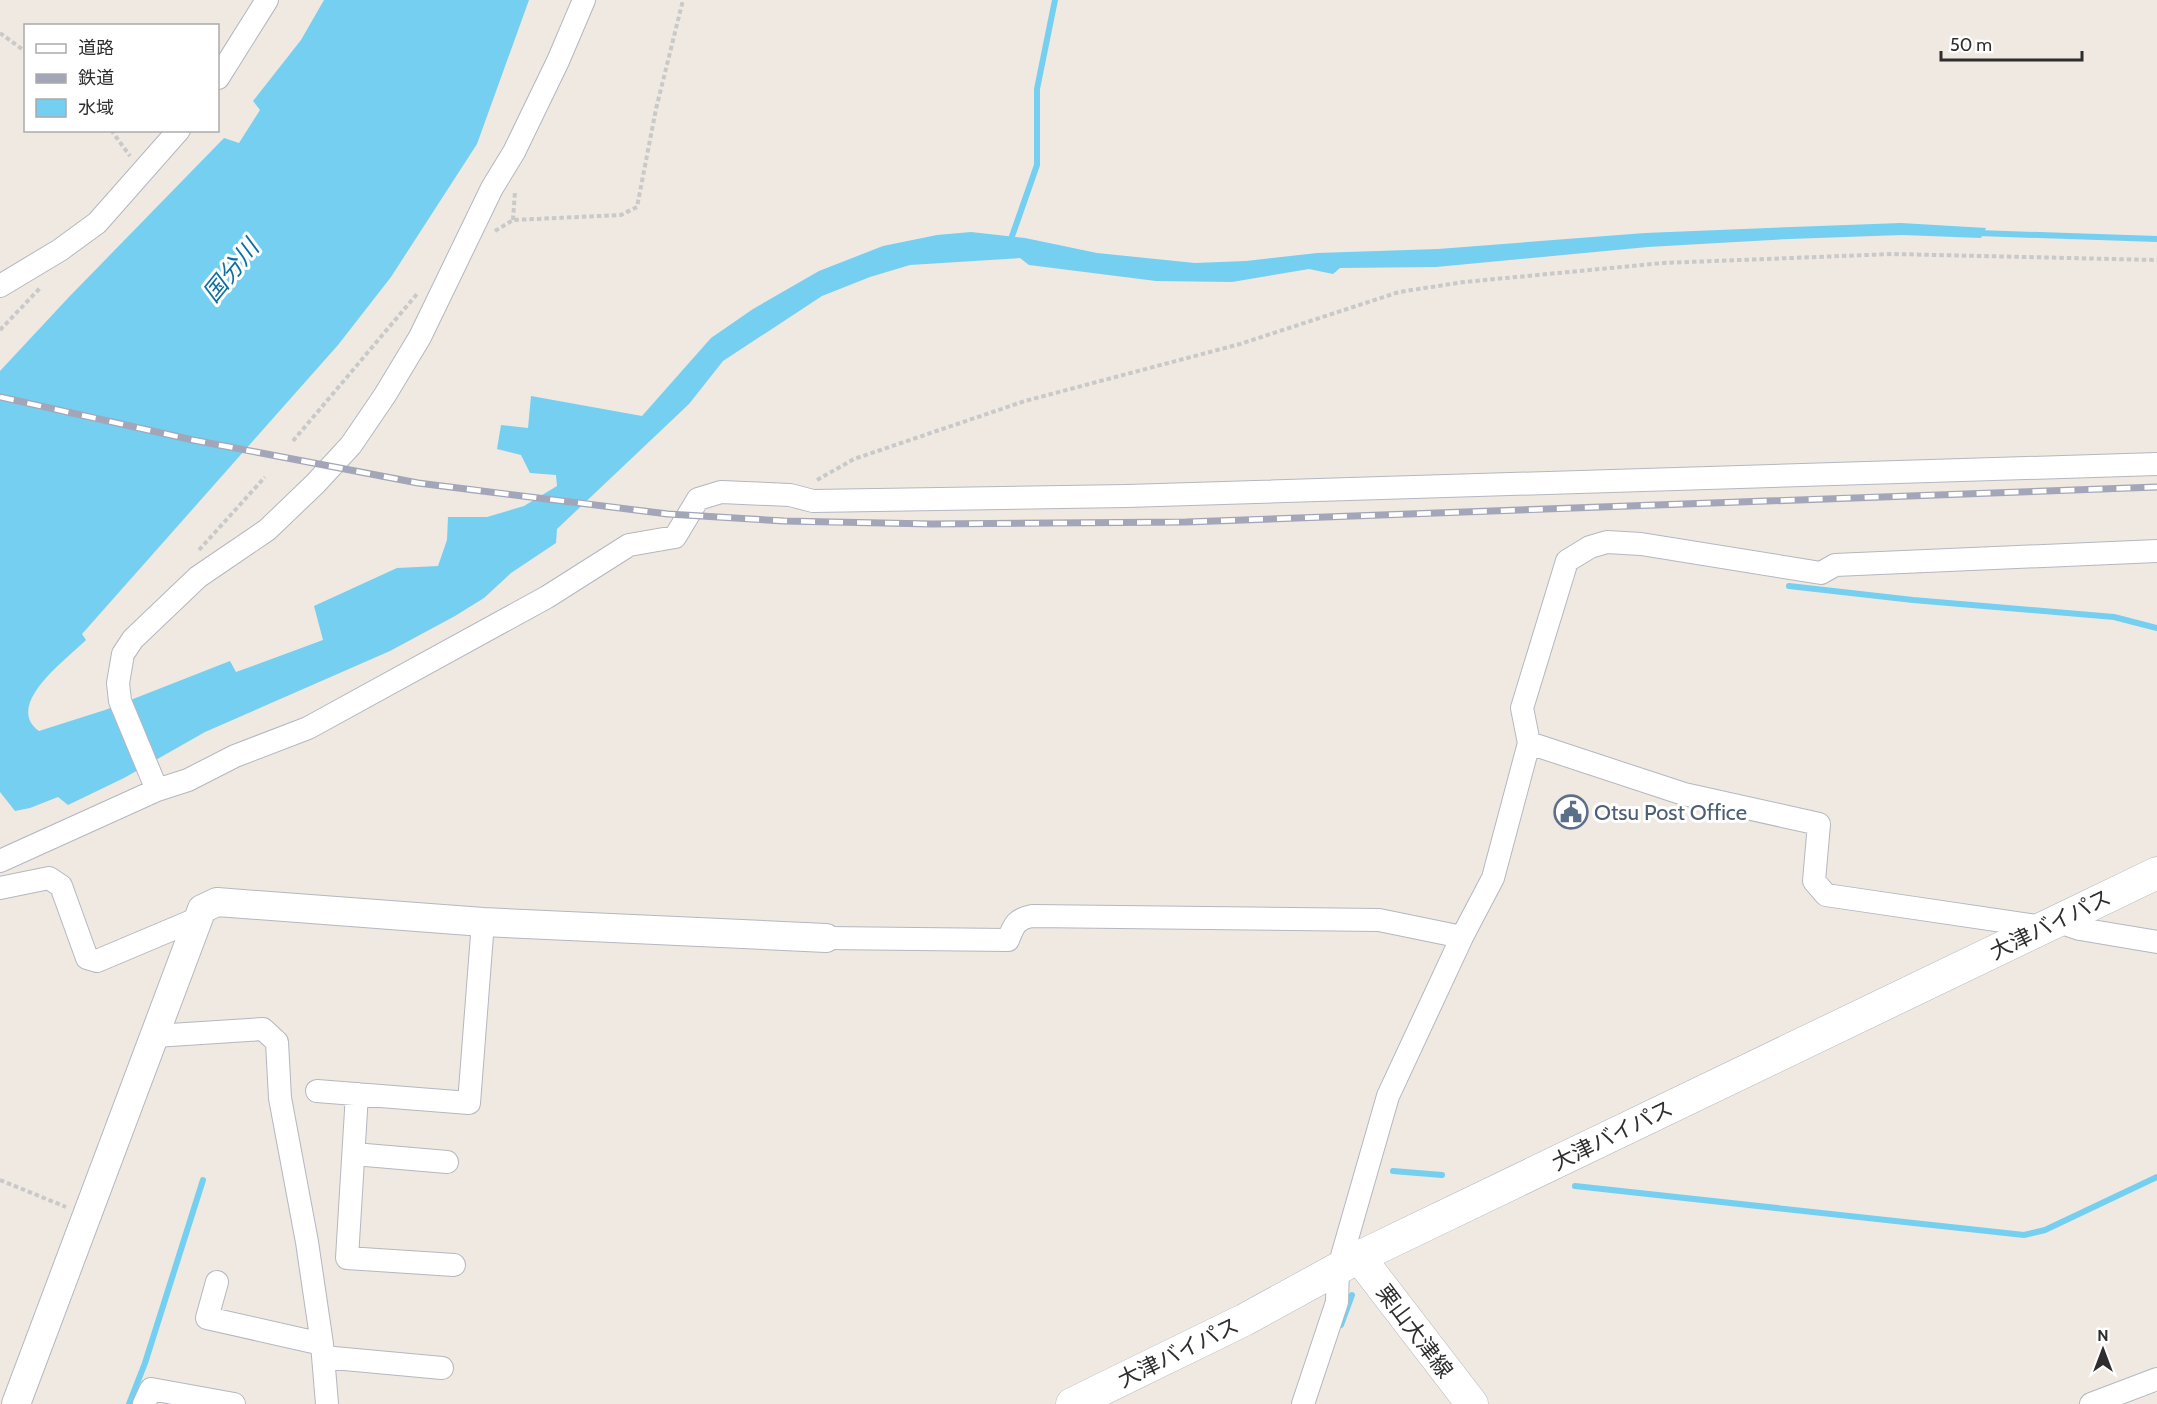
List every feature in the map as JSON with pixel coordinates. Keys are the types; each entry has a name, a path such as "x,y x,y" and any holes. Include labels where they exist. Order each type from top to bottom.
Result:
{"main road":[{"name":"大津バイパス","path":"1072,1404 1244,1320 1349,1264 2157,873"},
{"name":"栗山大津線","path":"1349,1264 1472,1404"}],"street":[{"path":"219,76 267,0"},
{"path":"154,784 120,702 118,683 123,654 133,639 198,577 267,530 315,484 351,445 420,337 492,188 514,152 584,0"},
{"path":"0,286 60,250 97,222 177,132"},
{"path":"0,861 154,784 188,780 235,756 308,728 547,597 629,545 675,537 698,499 721,492 790,495 813,501 1127,496 2157,464"},
{"path":"1303,1404 1349,1264 1388,1096 1462,937 1493,878 1529,743 1522,708 1567,561 1590,547 1607,542 1641,544 1821,573 1835,565 2157,551"},
{"path":"1529,743 1684,794 1820,824 1814,880 1826,895 2049,924 2157,942"},
{"path":"0,888 49,878 61,885 87,958 98,961 199,918"},
{"path":"16,1404 202,909 217,902 483,922 826,938 1008,940 1015,922 1032,915 1379,920 1462,937"},
{"path":"317,1091 469,1103 483,922"},
{"path":"155,1036 263,1029 277,1042 280,1098 308,1242 327,1404"},
{"path":"357,1094 347,1258 454,1264"},
{"path":"354,1154 447,1162"},
{"path":"217,1282 207,1318 322,1350 442,1368"},
{"path":"2091,1404 2157,1379"},
{"path":"144,1404 151,1389 234,1404"}],"path":[{"path":"463,252 513,220 621,215 636,207 656,109 683,0"},
{"path":"0,33 24,51"},
{"path":"112,132 130,156 138,149"},
{"path":"790,495 854,459 1025,401 1240,344 1399,292 1464,282 1662,263 1893,254 2157,260"},
{"path":"293,441 417,293"},
{"path":"0,1180 87,1216"}],"water":[{"name":"国分川","path":"324,0 529,0 477,144 391,277 338,345 82,634 86,640 42,683 28,708 30,720 39,731 105,710 230,661 236,672 323,640 314,606 397,568 438,566 447,540 448,517 487,517 524,506 557,486 556,475 530,473 521,455 497,449 501,425 528,428 531,396 642,416 711,338 753,309 819,271 883,246 937,235 971,232 1025,238 1097,253 1195,263 1246,261 1317,253 1438,249 1645,233 1901,223 1986,228 1981,238 1902,235 1648,247 1436,267 1340,268 1333,274 1309,269 1232,282 1156,281 1029,265 1020,258 910,265 870,277 822,296 723,361 689,404 557,529 556,543 511,573 484,598 455,616 390,651 205,732 124,778 68,805 58,797 15,811 0,792 0,371 224,138 239,143 260,110 253,101 301,40"}],"waterway":[{"path":"1010,242 1037,165 1037,89 1055,0"},
{"path":"1978,233 2157,239"},
{"path":"1789,586 1913,600 2114,617 2157,628"},
{"path":"1393,1171 1442,1175"},
{"path":"1575,1186 2024,1235 2045,1230 2157,1177"},
{"path":"129,1404 145,1363 203,1180"},
{"path":"1341,1325 1352,1295"}],"railway":[{"path":"0,397 193,440 418,483 668,514 784,521 932,524 1186,522 2157,487"}],"place":[{"name":"Otsu Post Office","path":"1571,812"}]}
